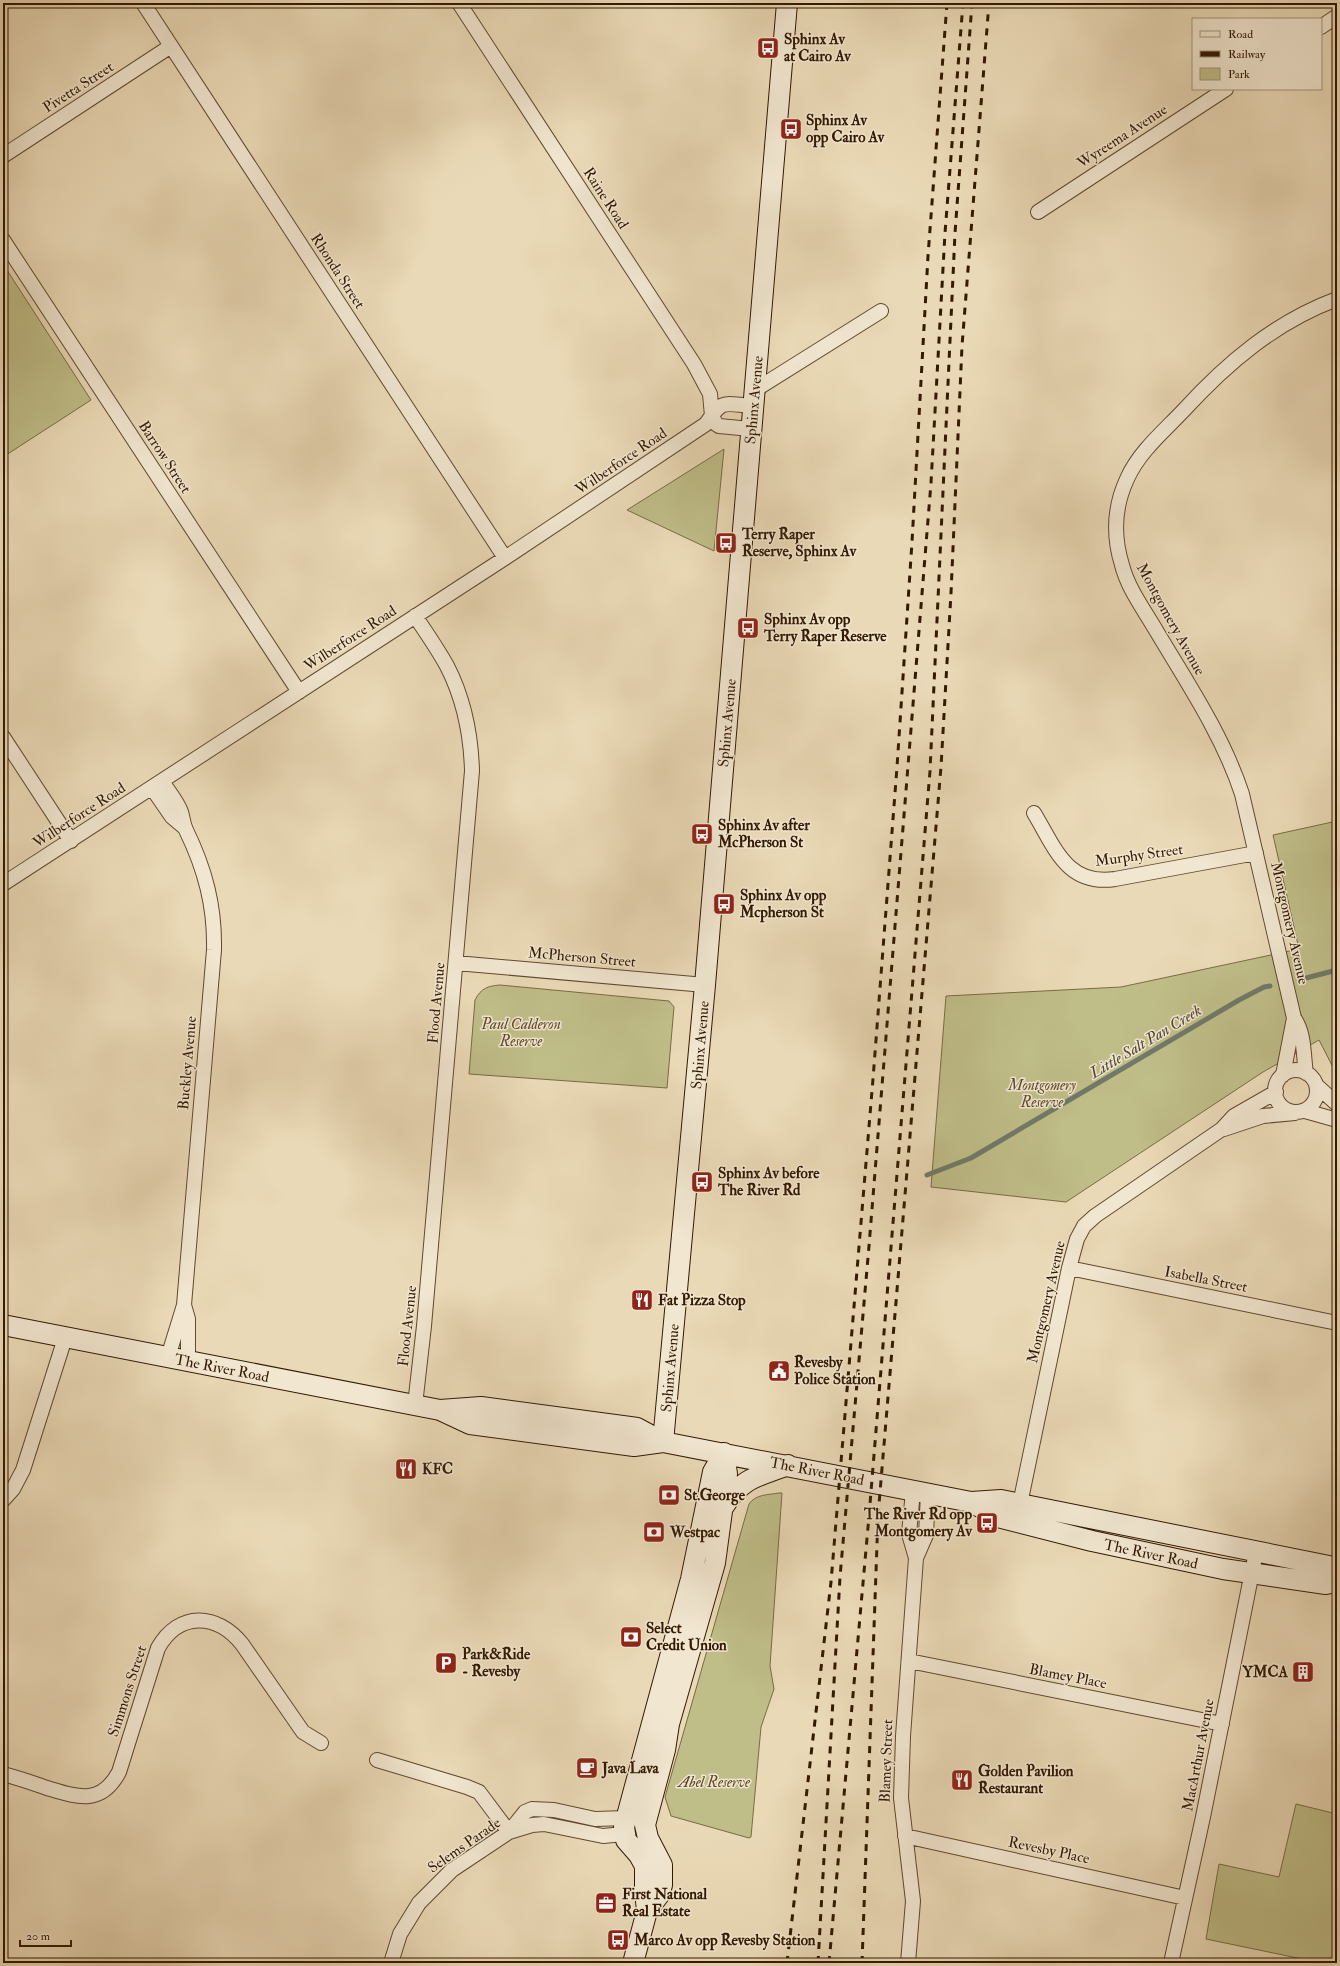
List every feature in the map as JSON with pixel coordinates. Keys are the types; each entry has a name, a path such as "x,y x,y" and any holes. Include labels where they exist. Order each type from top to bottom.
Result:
{"street":[{"name":"Rhonda Street","path":"143,3 505,558"},
{"name":"Raine Road","path":"459,3 694,364 710,394 712,416"},
{"name":"Sphinx Avenue","path":"663,1442 705,985 787,3"},
{"path":"1322,26 1337,16"},
{"name":"Pivetta Street","path":"3,156 171,46"},
{"name":"Wyreema Avenue","path":"1038,212 1224,90"},
{"name":"Barrow Street","path":"3,240 299,692"},
{"name":"Montgomery Avenue","path":"1306,1073 1300,1027 1292,1011 1285,975 1242,794 1226,752 1126,576 1116,541 1116,516 1127,480 1139,458 1210,382 1259,340 1302,314 1337,299"},
{"path":"754,398 881,311"},
{"name":"Wilberforce Road","path":"3,884 505,558 706,424 717,408 722,405 754,398"},
{"path":"712,416 714,422 719,426 751,429"},
{"name":"Flood Avenue","path":"415,616 446,665 456,685 464,708 471,749 471,792 424,1326 415,1406"},
{"path":"3,737 71,841"},
{"name":"Buckley Avenue","path":"157,784 172,817 185,828 206,876 214,923 214,950 184,1305 168,1358"},
{"name":"Murphy Street","path":"1034,813 1061,857 1074,871 1090,879 1103,881 1116,879 1256,853"},
{"name":"McPherson Street","path":"456,963 705,985"},
{"name":"Montgomery Avenue","path":"1283,1075 1292,1011"},
{"path":"1337,1104 1316,1085 1306,1073 1296,1070 1283,1075 1278,1083 1276,1092 1281,1105 1285,1109 1337,1120"},
{"path":"1300,1112 1316,1100 1316,1085"},
{"name":"Montgomery Avenue","path":"1020,1504 1069,1268 1077,1239 1084,1226 1094,1216 1222,1129 1234,1116 1276,1092"},
{"name":"Montgomery Avenue","path":"1222,1129 1263,1116 1300,1112"},
{"name":"Isabella Street","path":"1069,1268 1337,1323"},
{"name":"Buckley Avenue","path":"184,1305 188,1319 188,1361"},
{"name":"The River Road","path":"3,1325 415,1406 440,1410 481,1407 544,1414 637,1428 663,1442 788,1465 971,1502 1001,1500 1329,1566 1337,1572"},
{"path":"3,1500 13,1489 23,1470 65,1338"},
{"path":"647,1911 659,1895 663,1875 658,1856 648,1838 645,1826 665,1750 669,1724 715,1562 724,1507 727,1474 724,1453"},
{"path":"633,1963 647,1911 645,1866 639,1856 629,1846 625,1826 691,1579 712,1472 724,1453"},
{"path":"724,1507 730,1496 742,1483 788,1465"},
{"name":"Blamey Street","path":"908,1963 913,1901 901,1798 903,1736 916,1558 910,1534 920,1492"},
{"name":"The River Road","path":"971,1502 998,1517 1121,1548 1252,1574 1326,1584 1337,1582"},
{"name":"MacArthur Avenue","path":"1171,1963 1204,1817 1256,1552"},
{"name":"Simmons Street","path":"3,1774 76,1796 90,1796 110,1787 119,1772 158,1648 162,1641 174,1629 195,1620 216,1623 230,1631 242,1644 303,1732 321,1743"},
{"name":"Blamey Place","path":"909,1661 1222,1724"},
{"path":"376,1760 468,1787 479,1792 509,1832"},
{"name":"Selems Parade","path":"391,1963 400,1934 419,1903 452,1870 509,1832 525,1812 532,1809 554,1810 625,1826"},
{"path":"625,1826 645,1826"},
{"name":"Revesby Place","path":"905,1836 1185,1898"}],"green space":[{"path":"3,264 91,400 3,457"},
{"path":"724,449 714,551 627,510"},
{"name":"Montgomery Reserve","path":"1337,821 1337,1075 1319,1040 1263,1072 1066,1202 931,1187 946,996 1121,987 1299,949 1273,835"},
{"name":"Paul Calderon Reserve","path":"500,985 669,1001 674,1007 667,1088 469,1074 475,1000 485,988"},
{"name":"Abel Reserve","path":"782,1493 770,1666 774,1689 761,1727 751,1837 749,1838 671,1816 665,1797 749,1504 755,1498"},
{"path":"1296,1804 1337,1814 1337,1963 1310,1963 1307,1960 1206,1939 1219,1864 1279,1877"}],"waterway":[{"name":"Little Salt Pan Creek","path":"1306,978 1337,970"},
{"name":"Little Salt Pan Creek","path":"927,1175 971,1158 1239,1000 1264,987 1270,986"}],"railway":[{"path":"787,1963 831,1582 873,1079 897,767 912,542 928,256 947,3"},
{"path":"818,1963 840,1577 869,1246 931,483 945,233 963,3"},
{"path":"829,1963 869,1516 930,771 955,233 972,3"},
{"path":"862,1963 878,1516 941,767 951,593 962,346 989,3"}],"place":[{"name":"Sphinx Av at Cairo Av","path":"768,48"},
{"name":"Sphinx Av opp Cairo Av","path":"791,129"},
{"name":"Terry Raper Reserve, Sphinx Av","path":"726,543"},
{"name":"Sphinx Av opp Terry Raper Reserve","path":"748,628"},
{"name":"Sphinx Av after McPherson St","path":"702,834"},
{"name":"Sphinx Av opp Mcpherson St","path":"724,904"},
{"name":"Sphinx Av before The River Rd","path":"702,1182"},
{"name":"Fat Pizza Stop","path":"642,1300"},
{"name":"Revesby Police Station","path":"779,1371"},
{"name":"KFC","path":"406,1469"},
{"name":"St.George","path":"669,1495"},
{"name":"The River Rd opp Montgomery Av","path":"987,1523"},
{"name":"Westpac","path":"654,1532"},
{"name":"Select Credit Union","path":"631,1637"},
{"name":"Park&Ride - Revesby","path":"446,1663"},
{"name":"YMCA","path":"1303,1672"},
{"name":"Java Lava","path":"587,1768"},
{"name":"Golden Pavilion Restaurant","path":"962,1780"},
{"name":"First National Real Estate","path":"606,1903"},
{"name":"Marco Av opp Revesby Station","path":"618,1940"}]}
